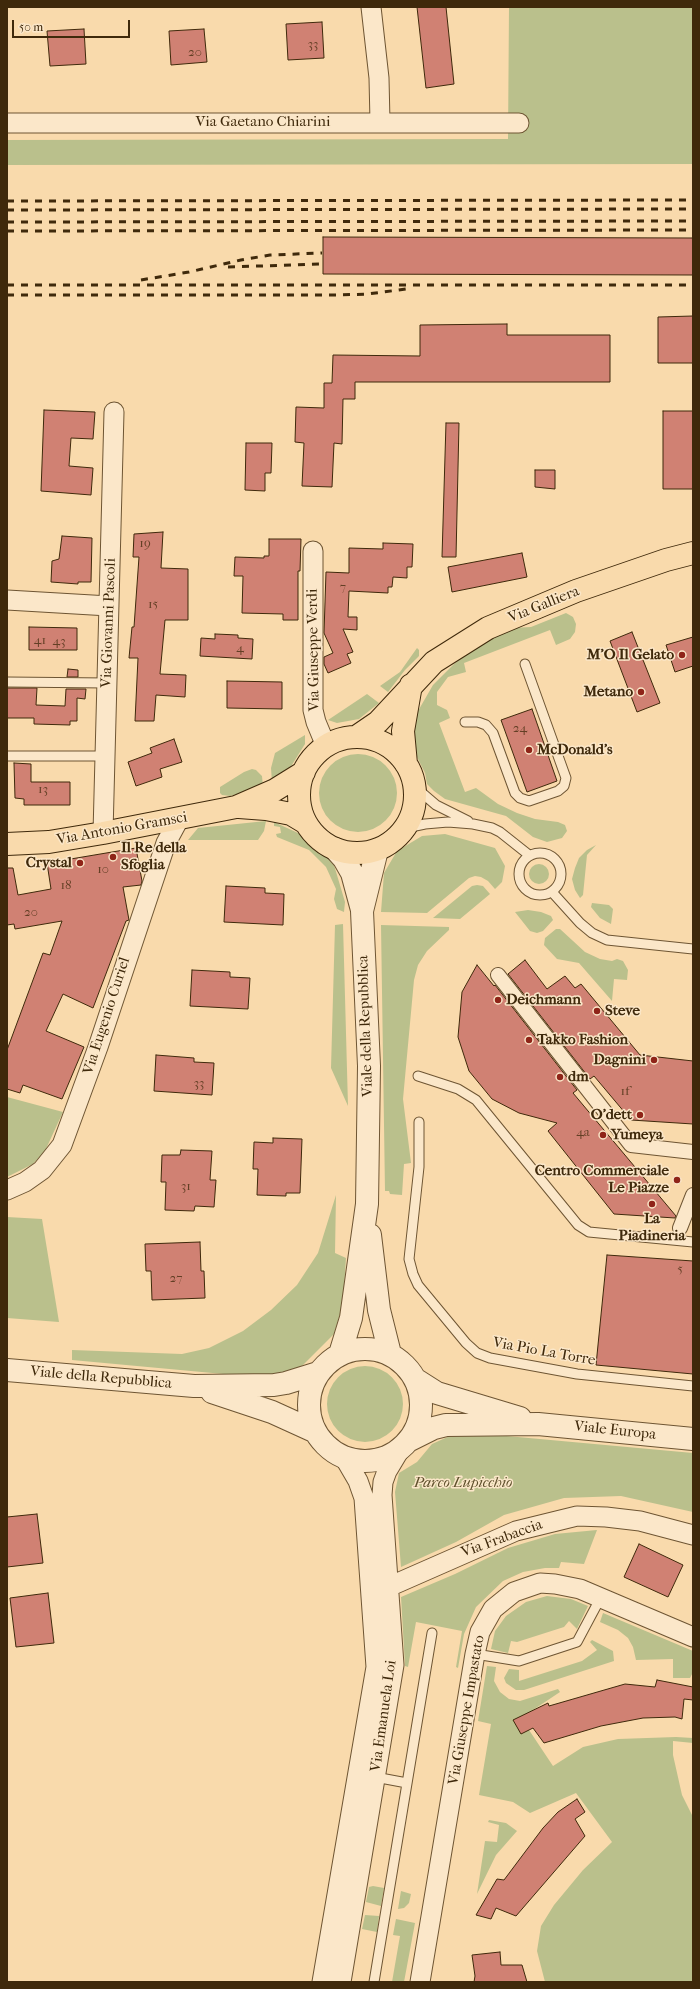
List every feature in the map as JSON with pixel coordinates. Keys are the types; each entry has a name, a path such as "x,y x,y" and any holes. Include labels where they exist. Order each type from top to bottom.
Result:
{"main road":[{"name":"Via Galliera","path":"356,737 378,722 434,662 488,628 576,591 666,560 693,553"},
{"path":"406,764 403,731 411,686"},
{"path":"356,737 376,740 393,749 406,764 412,775 415,787 415,802 411,817 398,838 377,850 356,853 335,849 324,843 314,834 306,823 301,808 299,793 304,772 313,758 326,746 341,740 356,737"},
{"name":"Via Antonio Gramsci","path":"7,844 49,842 103,834 236,807 275,790 304,772"},
{"name":"Via Antonio Gramsci","path":"236,807 266,809 291,814 306,823"}],"street":[{"path":"371,7 379,78 380,122"},
{"name":"Via Gaetano Chiarini","path":"7,123 519,123"},
{"name":"Via Giovanni Pascoli","path":"103,834 114,412"},
{"name":"Via Giuseppe Verdi","path":"313,551 313,710 326,746"},
{"path":"7,600 109,606"},
{"name":"Via Eugenio Curiel","path":"7,1190 25,1182 42,1170 62,1145 98,1047 166,842 179,819"},
{"path":"335,849 344,859 352,873 362,911"},
{"name":"Viale della Repubblica","path":"377,850 362,911 369,1066 367,1204 378,1310 390,1354"},
{"path":"498,975 631,1145 693,1152"},
{"path":"680,1228 693,1195"},
{"name":"Viale della Repubblica","path":"340,1354 351,1318 367,1204"},
{"path":"365,1348 390,1354 400,1360 415,1379 421,1394 421,1411 417,1427 404,1446 386,1458 372,1461 358,1461 344,1457 323,1443 316,1432 310,1418 309,1402 311,1388 318,1373 328,1362 340,1354 365,1348"},
{"name":"Viale della Repubblica","path":"7,1370 194,1386 286,1384 318,1373"},
{"name":"Viale Europa","path":"415,1379 437,1393 538,1424"},
{"name":"Viale della Repubblica","path":"194,1386 272,1412 316,1432"},
{"name":"Viale Europa","path":"404,1446 434,1428 446,1425 538,1424 693,1439"},
{"name":"Via Emanuela Loi","path":"322,1982 376,1668 383,1482 387,1470 404,1446"},
{"name":"Via Emanuela Loi","path":"341,1982 394,1665 379,1589 364,1498 358,1481 344,1457"},
{"name":"Via Frabaccia","path":"379,1589 516,1532 577,1516 640,1520 693,1535"},
{"name":"Via Giuseppe Impastato","path":"420,1982 475,1654 480,1632 489,1614 497,1604 514,1592 540,1583 555,1584 580,1589 693,1636"}],"lane":[{"path":"465,722 478,722 486,726 493,733 515,793 520,798 529,801 558,791 564,786 566,778 525,664"},
{"path":"7,682 107,683"},
{"path":"7,756 105,756"},
{"path":"415,787 436,805 473,824"},
{"path":"404,830 406,828 424,824 448,822 473,824 492,828 500,832 529,856"},
{"path":"536,852 550,854 560,864 562,870 560,882 552,892 540,895 527,891 523,886 519,873 524,860 536,852"},
{"path":"552,892 592,933 608,940 624,944 693,950"},
{"path":"418,1076 458,1089 476,1100 578,1225 589,1232 693,1242"},
{"name":"Via Pio La Torre","path":"419,1122 419,1167 410,1259 412,1274 418,1285 466,1343 477,1353 490,1358 577,1374 693,1386"},
{"path":"475,1654 519,1661 577,1642 601,1597"},
{"path":"374,1982 432,1633"},
{"path":"375,1777 407,1783"}],"green space":[{"path":"509,7 693,7 693,164 7,165 7,140 508,139"},
{"path":"566,613 573,617 576,624 575,632 570,639 556,645 550,630 464,663 466,672 448,677 437,692 437,705 447,710 450,718 439,723 465,792 476,788 498,804 517,813 535,819 558,822 565,825 567,831 562,838 547,842 533,837 506,816 445,799 434,791 427,784 425,773 415,753 414,726 418,711 433,685 455,663 480,645 511,628 531,627"},
{"path":"417,648 419,650 419,656 405,670 388,692 380,686 400,672"},
{"path":"367,694 379,703 359,719 337,723 328,720"},
{"path":"305,735 305,744 290,768 272,783 271,768 275,753"},
{"path":"358,754 373,757 385,766 394,778 397,793 394,808 385,820 373,829 358,832 343,829 331,820 322,808 319,793 322,778 331,766 343,757"},
{"path":"252,769 256,770 262,776 263,787 230,796 222,795 220,793 220,787 244,772"},
{"path":"266,821 264,831 258,840 188,840 198,828"},
{"path":"274,822 298,833 314,850 328,858 334,865 345,902 344,912 337,909 334,899 336,889 326,867 309,850 277,837 276,834 281,833 280,827 274,826"},
{"path":"445,834 495,848 505,866 502,882 495,889 488,881 481,877 475,876 469,878 427,913 381,912 384,873 397,851 422,836"},
{"path":"596,845 587,855 583,895 580,898 575,890 572,879 575,868 579,858 587,850"},
{"path":"539,864 546,867 549,874 546,881 539,884 532,881 529,874 532,867"},
{"path":"472,886 483,886 490,894 460,919 433,918"},
{"path":"592,903 609,905 613,909 611,924 600,918 591,907"},
{"path":"528,910 541,912 551,916 553,920 543,931 537,933 530,931 515,912"},
{"path":"343,924 348,1106 331,1068 335,925"},
{"path":"381,925 449,927 449,930 427,951 418,965 414,980 403,1099 411,1163 404,1164 402,1195 390,1194 389,1191 385,1191"},
{"path":"556,929 560,929 585,952 600,959 612,961 617,959 623,961 628,970 627,980 614,979 612,1001 579,963 557,959 544,945 545,938"},
{"path":"7,1097 63,1112 45,1151 33,1164 7,1177"},
{"path":"336,1195 335,1253 346,1258 343,1304 334,1334 303,1365 283,1377 245,1376 72,1360 72,1350 182,1354 209,1348 243,1331 271,1310 297,1285 318,1253"},
{"path":"7,1217 42,1219 59,1322 7,1318"},
{"path":"365,1366 380,1369 392,1377 400,1389 403,1404 400,1419 392,1431 380,1439 365,1442 350,1439 338,1431 330,1419 327,1404 330,1389 338,1377 350,1369"},
{"name":"Parco Lupicchio","path":"452,1431 693,1453 693,1512 621,1496 564,1498 504,1515 456,1542 401,1567 395,1492 399,1473 417,1462 432,1444 452,1435"},
{"path":"597,1530 584,1564 561,1562 559,1568 545,1568 523,1572 503,1581 476,1607 464,1634 458,1668 456,1667 462,1631 416,1622 408,1667 405,1666 401,1597 455,1574 508,1548 555,1534"},
{"path":"547,1596 571,1599 588,1606 577,1629 569,1621 564,1627 517,1642 511,1641 508,1653 491,1649 495,1631 506,1616 526,1602"},
{"path":"603,1613 693,1651 693,1672 690,1678 673,1678 673,1659 636,1660 633,1647 628,1638 618,1630 600,1622"},
{"path":"592,1640 613,1651 614,1661 524,1690 516,1690 506,1683 504,1678 509,1669 519,1670 519,1681 582,1661 597,1650 590,1642"},
{"path":"487,1666 496,1667 494,1681 500,1692 509,1699 520,1701 558,1689 560,1692 521,1718 553,1766 583,1747 618,1739 676,1737 693,1738 693,1743 673,1741 673,1755 682,1795 693,1817 693,1982 545,1982 537,1951 541,1926 554,1905 583,1870 612,1842 576,1793 530,1813 513,1802 479,1795 491,1724 478,1721"},
{"path":"489,1820 506,1823 517,1831 496,1855 477,1894 485,1841 497,1842 499,1825 488,1822"},
{"path":"373,1886 384,1888 381,1906 366,1902 369,1887"},
{"path":"401,1891 411,1894 409,1903 404,1908 398,1909"},
{"path":"365,1915 379,1916 377,1932 362,1929"},
{"path":"396,1919 415,1923 404,1982 392,1982 400,1936 393,1935"}],"building":[{"path":"417,7 446,7 454,84 426,88"},
{"path":"322,22 324,58 288,60 286,24"},
{"path":"84,29 86,64 50,66 47,31"},
{"path":"204,29 207,62 171,65 169,31"},
{"path":"323,237 693,238 693,275 323,274"},
{"path":"693,316 693,363 658,363 658,317"},
{"path":"507,324 507,335 610,335 610,382 355,382 355,399 343,399 342,444 334,443 332,487 302,486 304,443 295,442 296,407 324,408 324,383 332,383 333,355 420,356 420,325"},
{"path":"44,410 95,412 93,439 71,438 69,466 93,468 91,495 41,491"},
{"path":"663,411 693,411 693,489 663,489"},
{"path":"446,423 459,423 456,557 442,557"},
{"path":"246,443 272,443 271,473 265,473 265,491 245,490"},
{"path":"535,470 555,470 555,489 535,487"},
{"path":"163,532 161,568 188,569 188,620 165,620 160,674 186,675 185,697 156,695 154,721 135,721 138,658 129,658 132,627 134,627 139,557 133,557 134,534"},
{"path":"62,536 92,538 91,582 78,582 78,584 51,582 52,561 59,559"},
{"path":"269,539 301,539 300,571 298,571 298,620 283,620 283,614 242,613 243,576 234,576 235,557 264,558 264,556 269,556"},
{"path":"383,543 413,544 412,567 407,567 407,578 393,577 392,587 388,587 388,593 349,591 348,617 357,617 357,630 343,629 353,652 347,654 351,663 328,673 324,664 324,657 333,653 324,633 326,572 349,573 349,548 383,549"},
{"path":"522,553 527,577 452,592 448,567"},
{"path":"29,627 77,628 77,650 29,650"},
{"path":"632,632 660,703 637,712 610,641"},
{"path":"215,634 238,635 238,638 253,639 252,659 200,656 201,638 215,639"},
{"path":"693,637 693,666 675,672 666,645"},
{"path":"68,669 78,670 78,677 67,677"},
{"path":"227,681 282,682 282,709 227,708"},
{"path":"7,688 37,688 36,705 65,706 66,689 86,689 85,699 77,698 77,721 70,721 70,725 34,724 34,718 7,718"},
{"name":"McDonald's","path":"532,709 557,781 527,792 501,720"},
{"path":"174,739 182,762 160,769 162,777 136,786 128,762 152,753 150,748"},
{"path":"14,763 31,764 31,782 70,782 70,805 24,805 24,799 15,798"},
{"path":"136,848 142,881 141,885 123,887 129,920 126,921 93,1008 63,994 46,1031 84,1047 62,1099 23,1085 20,1093 7,1089 7,1050 43,953 50,955 62,921 15,929 14,924 7,925 7,868 13,868 18,895 51,889 47,863"},
{"path":"226,886 265,888 265,893 284,894 283,925 224,922"},
{"path":"525,960 547,989 565,976 575,988 581,984 640,1055 693,1061 693,1124 631,1120 594,1076 590,1079 508,974"},
{"path":"477,965 494,986 495,985 577,1090 573,1093 676,1216 675,1218 614,1214 548,1131 557,1123 519,1113 492,1099 469,1071 458,1037 462,992"},
{"path":"192,970 230,972 230,977 250,978 248,1009 190,1006"},
{"path":"156,1055 194,1058 194,1062 214,1063 212,1095 154,1091"},
{"path":"273,1138 302,1139 300,1193 286,1193 286,1196 257,1195 258,1169 253,1169 254,1142 273,1143"},
{"path":"181,1150 212,1151 210,1180 216,1180 214,1207 195,1206 194,1211 165,1210 166,1182 161,1182 162,1155 180,1155"},
{"path":"200,1242 201,1271 204,1271 205,1298 152,1300 151,1271 146,1271 145,1244"},
{"path":"607,1255 693,1261 693,1374 596,1365"},
{"path":"37,1514 43,1563 7,1567 7,1517"},
{"path":"639,1544 683,1565 668,1597 624,1577"},
{"path":"48,1593 54,1643 16,1647 10,1598"},
{"path":"657,1680 693,1687 693,1700 684,1699 682,1719 675,1717 643,1718 601,1726 544,1743 533,1728 521,1734 513,1720 548,1703 549,1706 625,1684 655,1687"},
{"path":"577,1799 585,1812 575,1819 585,1836 516,1916 496,1908 491,1919 476,1915 497,1879 504,1880 543,1828 558,1812"},
{"path":"500,1952 501,1965 522,1965 527,1982 474,1982 475,1976 472,1955"}],"railway":[{"path":"7,201 693,200"},
{"path":"7,210 693,209"},
{"path":"7,222 693,221"},
{"path":"7,231 693,230"},
{"path":"141,280 189,272 270,255 322,253"},
{"path":"228,267 322,264"},
{"path":"7,285 693,285"},
{"path":"7,295 339,295 368,294 406,289"}],"place":[{"name":"M'O Il Gelato","path":"682,655"},
{"name":"Metano","path":"641,692"},
{"name":"McDonald's","path":"529,750"},
{"name":"Il Re della Sfoglia","path":"113,857"},
{"name":"Crystal","path":"80,863"},
{"name":"Deichmann","path":"498,1000"},
{"name":"Steve","path":"597,1011"},
{"name":"Takko Fashion","path":"529,1040"},
{"name":"Dagnini","path":"654,1060"},
{"name":"dm","path":"560,1077"},
{"name":"O'dett","path":"640,1115"},
{"name":"Yumeya","path":"603,1135"},
{"name":"Centro Commerciale Le Piazze","path":"677,1180"},
{"name":"La Piadineria","path":"652,1204"}]}
